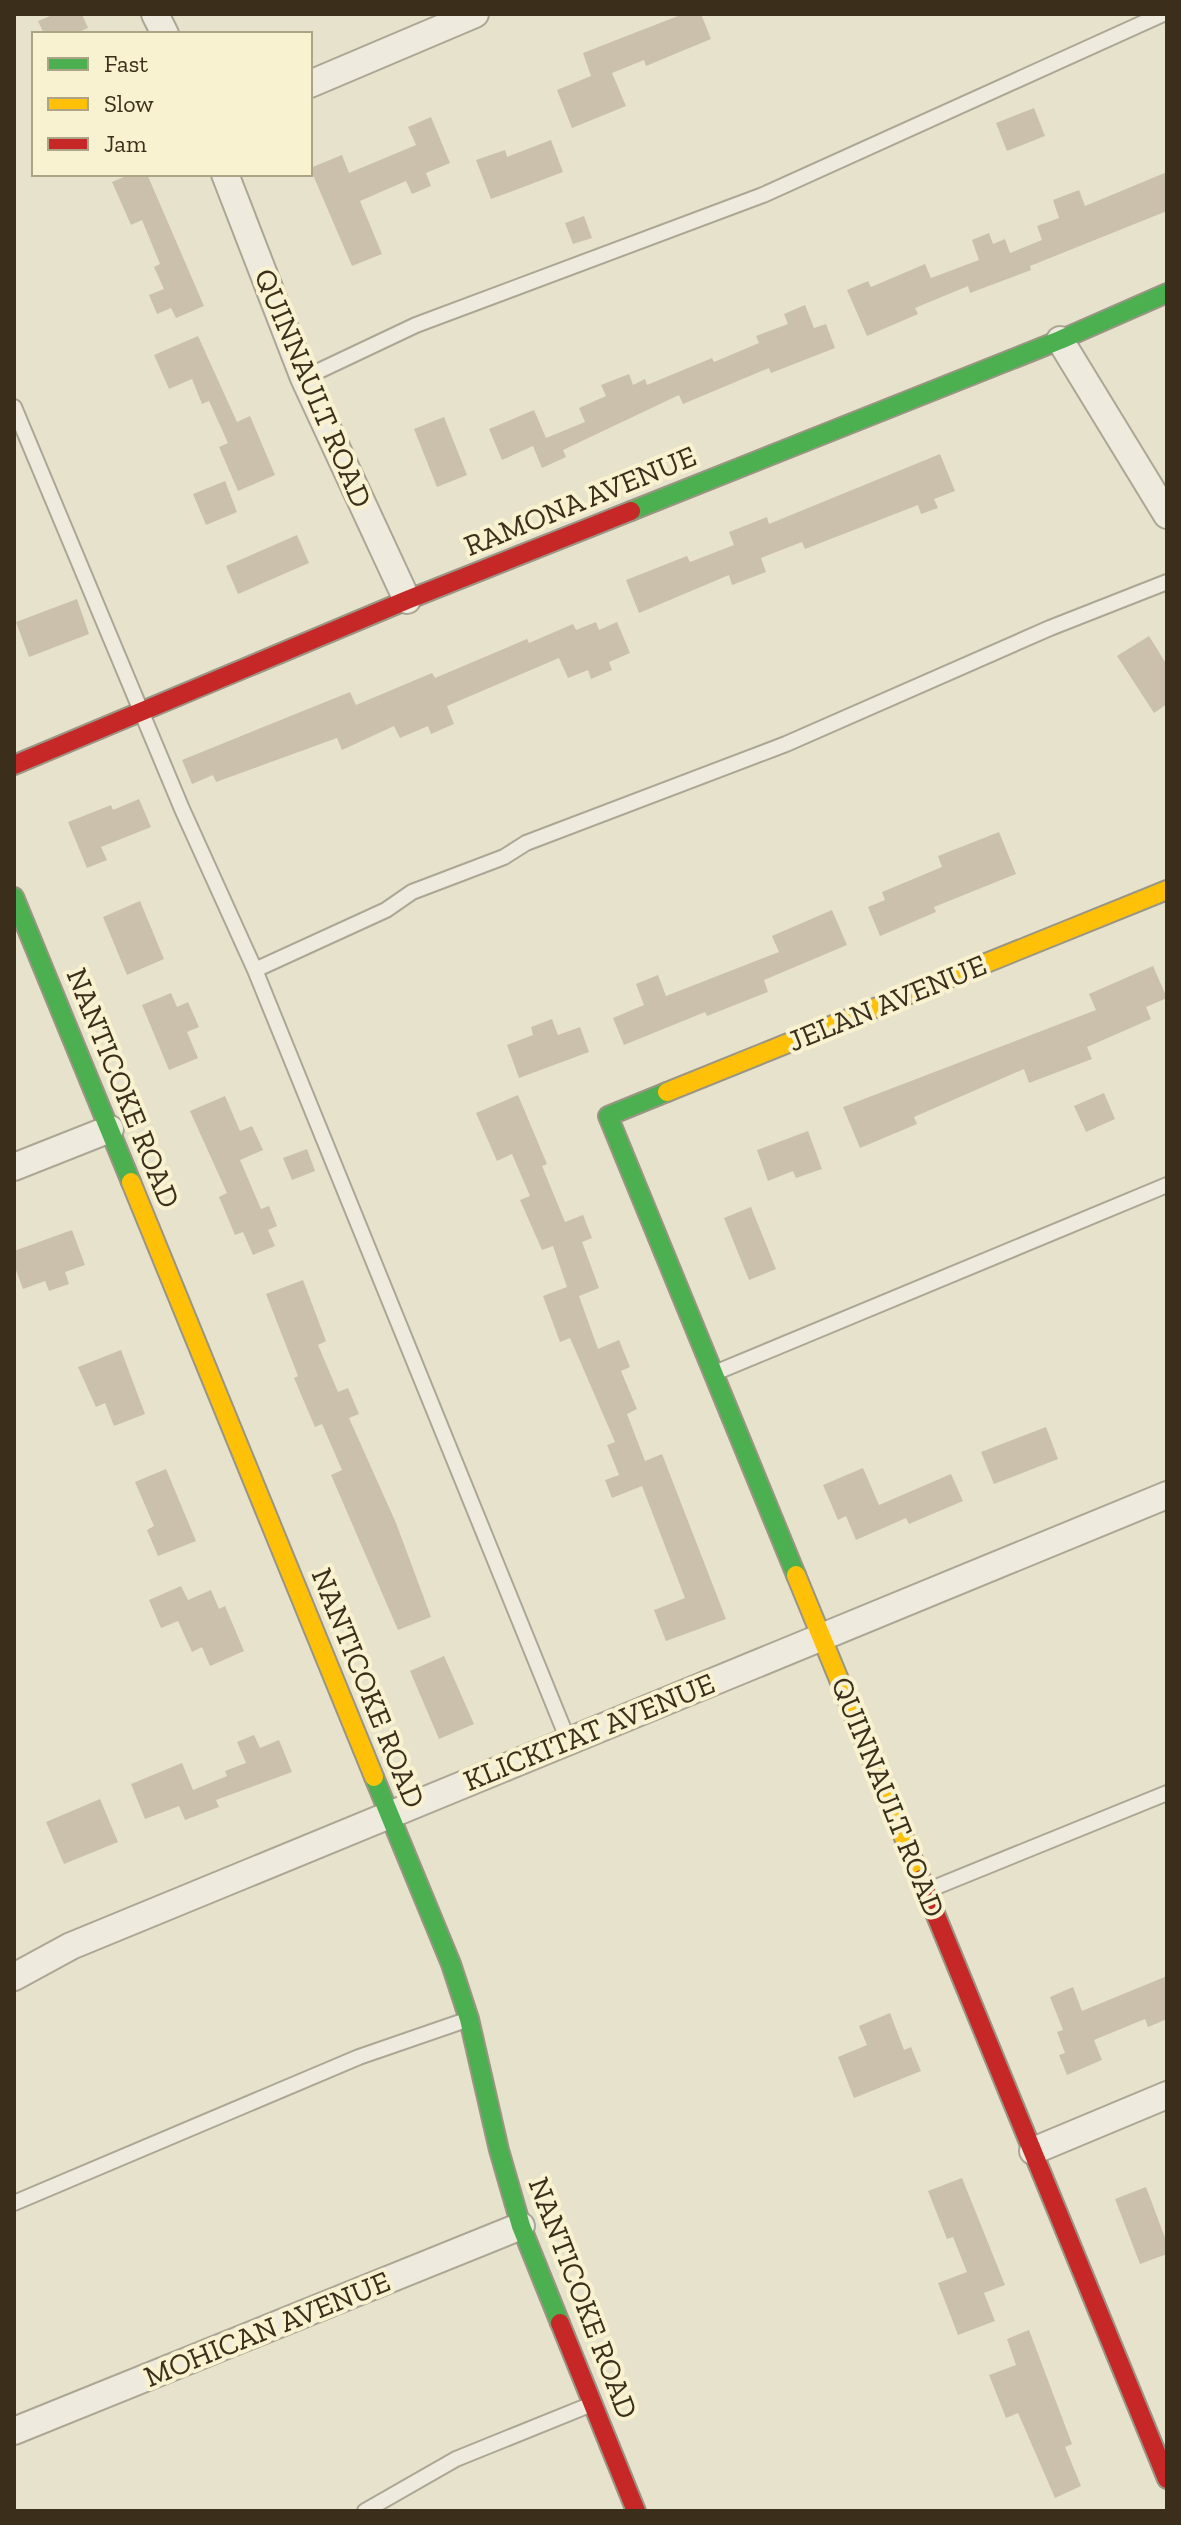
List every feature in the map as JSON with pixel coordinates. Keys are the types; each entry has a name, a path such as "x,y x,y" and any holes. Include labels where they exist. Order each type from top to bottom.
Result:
{"street":[{"path":"155,14 164,32"},
{"path":"312,83 475,14"},
{"name":"QUINNAULT ROAD","path":"226,176 304,378 407,600"},
{"name":"RAMONA AVENUE","path":"14,765 407,600 1060,340 1167,293"},
{"path":"1060,340 1167,515"},
{"name":"JELAN AVENUE","path":"608,1116 1167,890"},
{"name":"NANTICOKE ROAD","path":"14,897 30,954 110,1129 451,1964 469,2019 499,2150 521,2226 636,2511"},
{"name":"QUINNAULT ROAD","path":"608,1116 1167,2479"},
{"path":"14,1167 110,1129"},
{"name":"KLICKITAT AVENUE","path":"14,1977 71,1946 1167,1495"},
{"path":"1033,2151 1167,2095"},
{"name":"MOHICAN AVENUE","path":"14,2431 521,2226"}],"lane":[{"path":"304,378 416,325 763,195 1163,14"},
{"path":"14,407 144,711 182,809 255,970 568,1740"},
{"path":"255,970 386,910 412,892 504,857 526,843 786,744 1050,628 1167,582"},
{"path":"713,1373 1167,1185"},
{"path":"926,1891 1167,1793"},
{"path":"14,2203 359,2057 469,2019"},
{"path":"365,2511 456,2459 593,2404"}],"building":[{"path":"55,14 82,14 88,28 79,32 43,32 38,21"},
{"path":"683,14 701,14 711,39 646,66 644,60 612,73 626,106 572,128 557,90 591,76 583,53"},
{"path":"1034,108 1045,136 1007,151 996,123"},
{"path":"431,117 450,163 426,173 431,186 412,194 406,181 360,201 382,254 352,266 312,167 342,155 349,173 416,145 408,127"},
{"path":"551,140 563,172 491,199 476,160 505,150 507,157"},
{"path":"1167,172 1167,211 1030,266 1031,270 970,293 968,286 915,308 918,314 867,336 847,290 868,281 871,287 925,264 931,278 979,260 972,240 989,233 993,244 1005,239 1010,253 1042,240 1037,226 1059,218 1053,200 1079,190 1085,206"},
{"path":"126,176 148,176 204,306 176,318 171,308 157,314 149,295 164,289 154,267 160,264 142,220 131,225 112,182"},
{"path":"584,216 592,238 573,244 565,223"},
{"path":"805,305 814,328 826,324 835,348 771,373 769,368 683,404 679,395 563,450 566,457 542,468 533,446 502,460 489,429 534,410 546,438 585,422 579,408 606,396 601,385 629,374 633,385 645,379 647,385 712,358 714,362 759,343 756,336 788,324 784,314"},
{"path":"198,336 237,422 250,416 275,475 238,491 219,447 228,443 209,401 202,404 192,379 169,389 154,355"},
{"path":"444,417 467,475 437,487 414,429"},
{"path":"940,454 955,491 934,499 938,508 921,514 918,505 805,549 802,542 761,558 766,572 732,585 729,575 639,613 626,580 687,556 690,562 734,545 729,532 767,517 769,524"},
{"path":"225,481 237,512 206,525 193,494"},
{"path":"297,535 309,563 238,594 226,566"},
{"path":"77,599 89,634 29,657 16,622"},
{"path":"596,622 599,630 617,622 630,653 609,662 612,670 591,679 588,670 568,678 559,658 447,706 454,724 431,734 428,726 400,738 394,726 342,750 337,738 216,782 213,775 192,784 182,760 350,692 356,705 432,673 435,678 527,639 529,643 573,624 576,630"},
{"path":"1149,636 1167,665 1167,704 1154,713 1117,656"},
{"path":"139,799 151,827 101,847 107,860 87,868 68,822 111,805 113,810"},
{"path":"999,832 1016,874 934,907 936,912 880,936 868,907 885,900 882,892 942,867 938,856"},
{"path":"140,901 164,959 127,975 103,917"},
{"path":"832,910 847,945 764,980 768,992 707,1016 705,1012 624,1045 613,1018 644,1005 636,984 658,975 666,996 779,952 772,936"},
{"path":"1153,966 1167,998 1146,1007 1151,1019 1087,1047 1092,1059 1029,1083 1024,1069 914,1117 917,1124 860,1148 843,1107 1096,1010 1089,994"},
{"path":"171,993 177,1007 188,1002 199,1027 187,1032 198,1058 169,1070 142,1005"},
{"path":"552,1019 558,1035 580,1027 589,1052 519,1078 507,1045 533,1035 531,1027"},
{"path":"1104,1093 1115,1119 1086,1132 1074,1106"},
{"path":"518,1095 547,1164 542,1166 565,1222 583,1215 592,1238 582,1242 599,1288 579,1296 598,1349 619,1340 630,1367 621,1371 637,1409 627,1414 645,1461 662,1454 726,1619 666,1641 654,1610 685,1598 642,1486 612,1498 605,1480 619,1475 607,1445 615,1442 570,1338 560,1342 543,1296 567,1287 553,1246 542,1250 520,1200 530,1196 512,1154 497,1161 476,1113"},
{"path":"225,1096 240,1131 252,1126 263,1150 240,1160 261,1209 269,1206 277,1226 268,1230 275,1246 253,1255 243,1232 235,1235 219,1197 227,1193 190,1111"},
{"path":"808,1131 822,1169 796,1178 793,1171 768,1181 757,1150"},
{"path":"307,1149 315,1171 292,1180 283,1158"},
{"path":"751,1207 776,1269 749,1280 724,1218"},
{"path":"72,1230 85,1265 65,1272 69,1284 49,1291 45,1281 23,1289 14,1265 14,1251"},
{"path":"303,1280 326,1341 318,1345 338,1392 348,1388 359,1414 349,1418 396,1523 431,1617 398,1630 331,1475 342,1470 322,1424 315,1427 294,1378 298,1376 266,1294"},
{"path":"121,1350 145,1414 114,1426 105,1403 96,1407 78,1367"},
{"path":"1046,1427 1058,1459 994,1484 981,1452"},
{"path":"863,1468 879,1505 951,1474 963,1501 909,1524 906,1518 856,1540 846,1516 838,1520 823,1485"},
{"path":"166,1469 196,1541 158,1556 147,1530 154,1526 135,1482"},
{"path":"181,1586 188,1600 211,1590 219,1609 225,1606 244,1651 210,1666 202,1647 192,1652 178,1621 161,1628 149,1600"},
{"path":"444,1656 474,1724 439,1739 410,1671"},
{"path":"254,1735 260,1748 279,1740 292,1772 216,1800 219,1807 185,1820 179,1806 145,1819 131,1784 182,1763 193,1790 227,1776 225,1771 246,1763 237,1742"},
{"path":"100,1799 118,1842 64,1864 46,1822"},
{"path":"1167,1976 1167,2019 1148,2027 1145,2019 1094,2040 1102,2060 1067,2075 1059,2055 1065,2053 1057,2032 1063,2030 1050,1997 1073,1987 1082,2011"},
{"path":"890,2013 904,2050 911,2047 921,2071 854,2098 838,2057 867,2045 859,2026"},
{"path":"962,2178 1005,2285 984,2293 995,2321 958,2335 938,2283 967,2272 953,2237 947,2239 928,2191"},
{"path":"1146,2187 1167,2243 1167,2254 1140,2264 1115,2199"},
{"path":"1029,2330 1072,2444 1065,2447 1081,2486 1055,2498 1018,2413 1006,2418 989,2375 1016,2365 1007,2339"}],"traffic: fast":[{"path":"631,511 1060,340 1167,293"},
{"path":"14,897 131,1182"},
{"path":"667,1092 608,1116 796,1575"},
{"path":"374,1777 451,1964 469,2019 499,2150 521,2226 560,2323"}],"traffic: slow":[{"path":"667,1092 1167,890"},
{"path":"131,1182 374,1777"},
{"path":"796,1575 921,1879"}],"traffic: jam":[{"path":"14,765 407,600 631,511"},
{"path":"921,1879 1167,2479"},
{"path":"560,2323 636,2511"}]}
